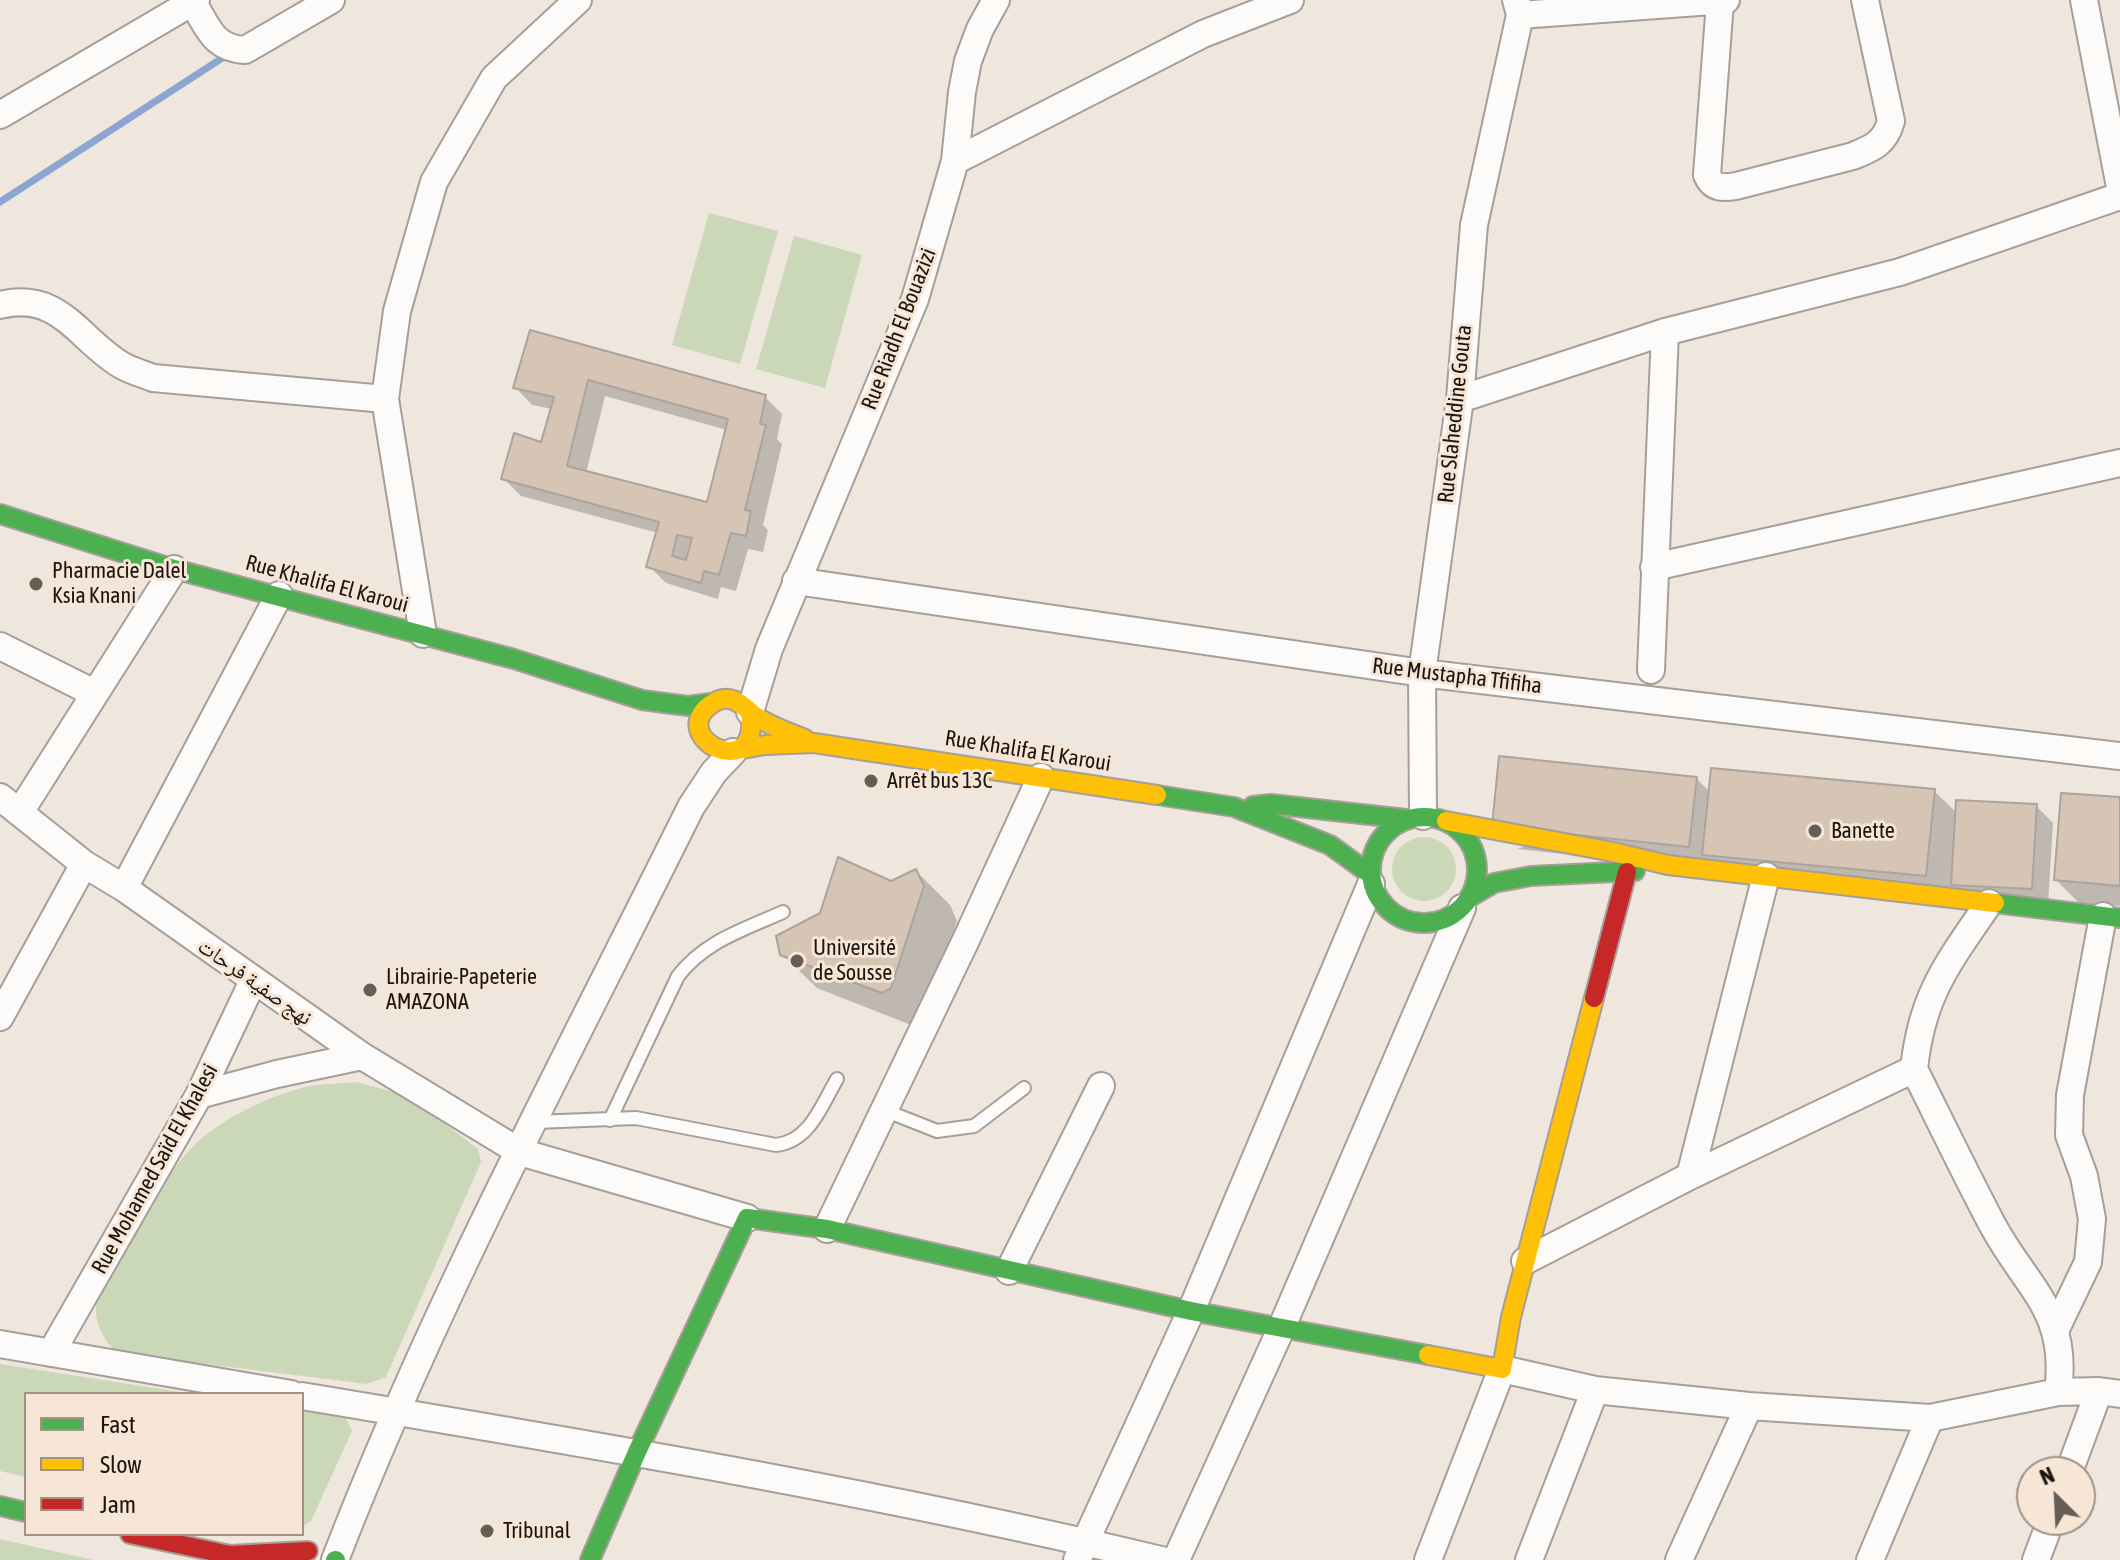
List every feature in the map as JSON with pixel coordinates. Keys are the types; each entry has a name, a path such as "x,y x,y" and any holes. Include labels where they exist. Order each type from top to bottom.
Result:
{"main road":[{"name":"Rue Khalifa El Karoui","path":"0,514 174,569 514,659 642,700 688,706 716,701"},
{"name":"Rue Khalifa El Karoui","path":"642,700 683,725 705,743"},
{"path":"716,701 737,701 750,712 753,721 750,738 735,751 717,751 705,743 699,726 705,709 716,701"},
{"name":"Rue Khalifa El Karoui","path":"750,712 814,743"},
{"name":"Rue Khalifa El Karoui","path":"735,751 765,745 814,743 1234,807 1330,845 1370,879"},
{"name":"Rue Khalifa El Karoui","path":"1234,807 1271,804 1425,819 1628,854 1668,865"},
{"path":"1466,903 1477,880 1477,863 1472,845 1461,831 1425,819 1391,827 1379,840 1371,856 1370,879 1379,901 1393,914 1409,922 1428,924 1446,919 1494,883 1531,876 1627,872 1668,865 2111,917"},
{"path":"590,1560 747,1218 827,1229 1191,1311 1502,1369 1525,1261 1627,872"},
{"path":"0,1506 24,1512"},
{"path":"139,1536 235,1558 320,1557"}],"street":[{"path":"0,115 193,1 222,46 245,50 331,0"},
{"path":"423,634 385,399 397,311 434,182 494,78 578,0"},
{"name":"Rue Riadh El Bouazizi","path":"750,712 769,649 796,581 915,299 955,161 968,61 980,29 996,0"},
{"path":"955,161 1203,34 1290,0"},
{"path":"1518,7 1723,1 1707,164 1710,182 1719,188 1853,156 1871,149 1887,136 1891,121 1865,0"},
{"path":"2084,0 2120,187"},
{"name":"Rue Slaheddine Gouta","path":"1425,819 1422,673 1460,399 1474,225 1518,7"},
{"path":"1460,399 1665,332 1900,272 2120,196"},
{"path":"0,305 40,303 69,321 123,366 153,378 385,399"},
{"path":"1651,670 1665,332"},
{"path":"1654,567 2120,463"},
{"path":"10,805 94,693 174,569"},
{"name":"Rue Mustapha Tfifiha","path":"796,581 1422,673 2120,756"},
{"path":"124,888 279,595"},
{"path":"0,646 94,693"},
{"name":"Rue Riadh El Bouazizi","path":"716,701 748,677 769,649"},
{"path":"691,807 705,743"},
{"path":"320,1557 364,1484 453,1284 691,807 714,772 735,751"},
{"path":"827,1229 1041,777"},
{"name":"نهج صفية فرحات","path":"10,805 84,864 124,888 362,1056 520,1152 747,1218"},
{"path":"0,1017 84,864"},
{"path":"1690,1176 1766,876"},
{"path":"1081,1551 1191,1311 1370,879"},
{"path":"1176,1560 1281,1329 1466,903"},
{"path":"1989,903 1934,987 1924,1011 1914,1069 1994,1228 2040,1295 2055,1331 2061,1365 2058,1392"},
{"path":"2055,1331 2088,1262 2092,1219 2084,1176 2069,1135 2070,1095 2111,917"},
{"name":"Rue Mohamed Saïd El Khalesi","path":"51,1353 199,1095 253,981"},
{"path":"199,1095 362,1056"},
{"path":"1525,1261 1690,1176 1914,1069"},
{"path":"1009,1271 1101,1086"},
{"path":"0,1344 279,1392"},
{"path":"1428,1560 1502,1369 1595,1390 1749,1406 1930,1418 2058,1392 2110,1393 2077,1456"},
{"path":"1529,1560 1595,1390"},
{"path":"304,1396 637,1452 1081,1551 1161,1560"},
{"path":"1679,1560 1749,1406"},
{"path":"1870,1560 1930,1418"},
{"path":"2036,1560 2045,1536"}],"lane":[{"path":"610,1120 678,976 693,958 713,944 783,912"},
{"path":"535,1122 636,1118 776,1145 789,1143 805,1133 837,1079"},
{"path":"884,1110 937,1131 974,1126 1024,1088"}],"green space":[{"path":"709,213 778,231 740,364 672,345"},
{"path":"794,236 862,255 825,388 756,369"},
{"path":"1424,837 1436,839 1447,846 1454,857 1454,881 1447,892 1436,899 1424,901 1412,899 1401,892 1394,881 1392,869 1394,857 1401,846 1412,839"},
{"path":"357,1082 408,1096 478,1149 481,1162 386,1377 367,1384 116,1353 100,1330 96,1303 148,1208 185,1155 223,1123 270,1099 309,1086"},
{"path":"0,1364 180,1392 24,1392 24,1477 0,1471"},
{"path":"304,1411 346,1418 352,1431 311,1521 304,1526"},
{"path":"0,1539 93,1560 0,1560"}],"building":[{"path":"530,330 766,395 760,424 766,425 745,510 751,511 746,536 731,533 719,575 704,571 701,583 646,567 659,522 501,479 514,433 541,442 554,397 513,388","holes":["588,380 728,419 707,502 567,466","677,535 692,538 686,560 672,556"]},
{"path":"1499,756 1697,777 1689,847 1492,826"},
{"path":"1711,768 1935,789 1926,876 1702,855"},
{"path":"2061,793 2120,797 2120,886 2054,880"},
{"path":"1956,800 2037,804 2032,889 1951,885"},
{"path":"838,857 891,881 916,869 924,886 891,988 882,993 780,955 776,936 820,913"}],"waterway":[{"path":"0,202 230,53"}],"traffic: fast":[{"path":"0,514 174,569 514,659 642,700 688,706 711,703"},
{"path":"1157,795 1234,807 1330,845 1370,874"},
{"path":"1253,806 1271,804 1406,819"},
{"path":"1424,817 1444,821 1462,832 1473,850 1477,870 1473,890 1462,908 1444,919 1424,923 1404,919 1386,908 1375,890 1371,870 1375,850 1386,832 1404,821 1424,817"},
{"path":"1470,897 1494,883 1531,876 1635,871"},
{"path":"1995,903 2120,918"},
{"path":"590,1560 747,1218 827,1229 1191,1311 1428,1355"},
{"path":"0,1506 24,1512"}],"traffic: slow":[{"path":"750,712 750,734 743,747 731,751 718,749 706,741 699,730 700,718 710,705 727,699 739,703 766,722 805,739"},
{"path":"737,750 765,745 814,743 1157,795"},
{"path":"1446,821 1668,865 1995,903"},
{"path":"1428,1355 1502,1369 1511,1317 1594,998"}],"traffic: jam":[{"path":"1594,998 1627,872"},
{"path":"140,1536 230,1555 308,1551"}],"place":[{"name":"Pharmacie Dalel Ksia Knani","path":"36,584"},
{"name":"Arrêt bus 13C","path":"871,781"},
{"name":"Banette","path":"1815,831"},
{"name":"Université de Sousse","path":"797,961"},
{"name":"Librairie-Papeterie AMAZONA","path":"370,990"},
{"name":"Tribunal","path":"487,1531"}]}
